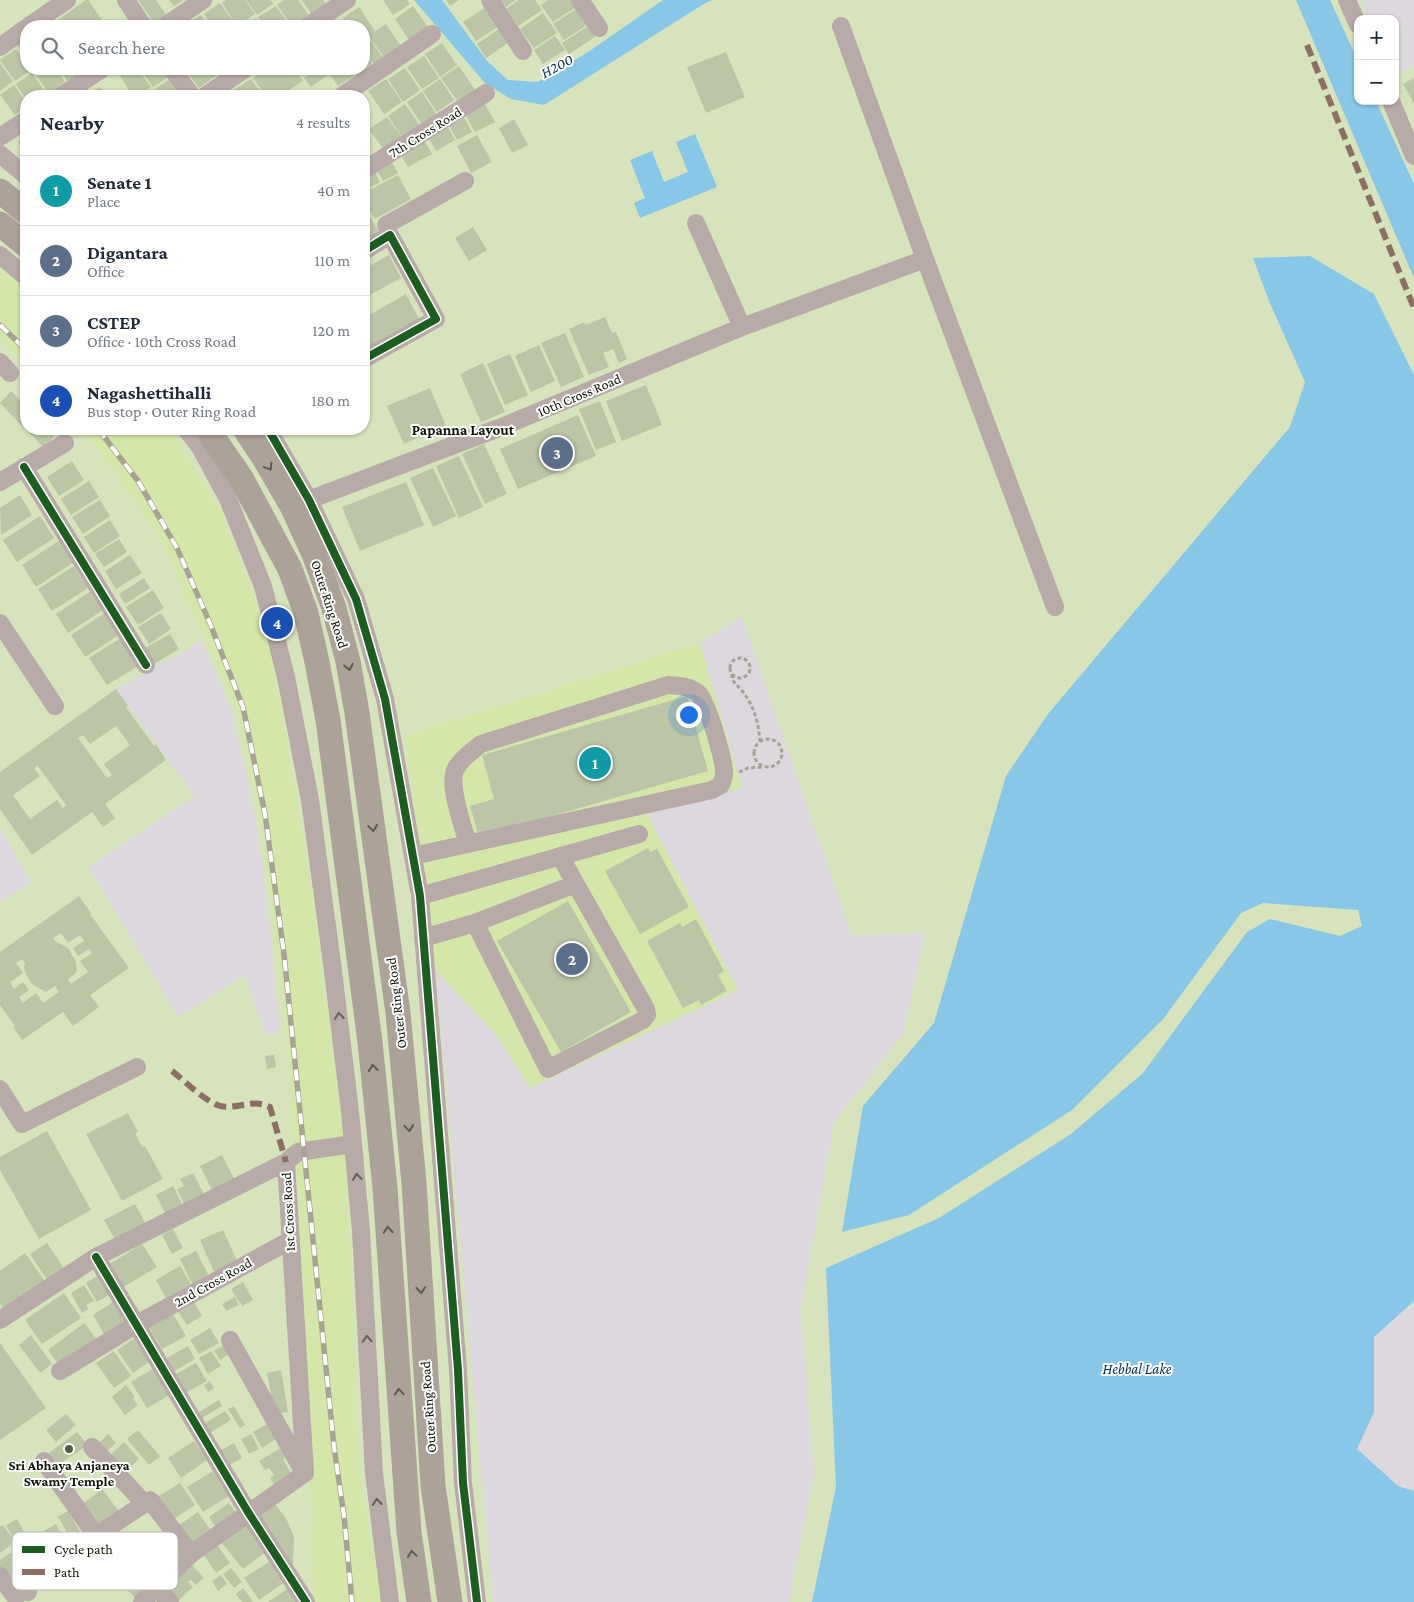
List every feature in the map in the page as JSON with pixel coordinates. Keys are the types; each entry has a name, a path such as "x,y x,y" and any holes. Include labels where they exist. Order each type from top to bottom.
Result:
{"highway":[{"path":"0,190 20,207"},
{"path":"0,224 20,240"},
{"name":"Outer Ring Road","path":"250,435 301,503 314,554 334,608 348,662 357,713 398,1013 414,1183 433,1486 450,1602"},
{"name":"Outer Ring Road","path":"202,436 241,478 290,569 306,612 328,720 370,1042 385,1188 408,1532 419,1602"}],"street":[{"path":"38,20 67,0"},
{"path":"126,0 139,20"},
{"path":"173,20 203,0"},
{"path":"317,20 347,0"},
{"path":"490,0 523,51"},
{"path":"580,0 599,28"},
{"path":"1347,0 1354,16"},
{"path":"841,26 925,259 1055,607"},
{"path":"0,47 20,32"},
{"path":"351,90 432,34"},
{"path":"70,90 93,75"},
{"path":"176,75 188,90"},
{"path":"214,90 237,75"},
{"name":"7th Cross Road","path":"370,166 486,93"},
{"path":"1392,105 1410,135 1414,156"},
{"path":"0,138 20,124"},
{"path":"0,154 20,171"},
{"path":"370,356 436,319 386,225 466,181"},
{"path":"696,223 742,327"},
{"path":"370,247 390,235"},
{"path":"0,256 20,272"},
{"name":"10th Cross Road","path":"301,503 500,428 742,327 925,259"},
{"path":"271,435 301,503 356,600 385,699 413,856 420,896 458,1370 463,1483 477,1602"},
{"path":"202,436 263,586 286,677 311,809 339,1018 353,1144 361,1231 374,1473 390,1602"},
{"path":"0,482 65,443"},
{"path":"24,468 146,665"},
{"path":"0,623 55,706"},
{"path":"413,856 468,844 712,790 721,786 724,777 723,763 707,708 699,694 685,686 668,684 481,744 467,755 455,769 453,783 468,844"},
{"path":"420,896 639,834"},
{"path":"475,923 548,1069 643,1020 647,1015 646,1009 560,856"},
{"path":"423,938 475,923 575,884"},
{"path":"0,1089 22,1124 137,1067"},
{"path":"286,1162 298,1152 353,1144"},
{"name":"1st Cross Road","path":"0,1320 96,1257 286,1162 289,1241 305,1473"},
{"name":"2nd Cross Road","path":"60,1371 138,1324 289,1241"},
{"path":"96,1257 138,1324 248,1512 306,1602"},
{"path":"178,1567 191,1554 305,1473 230,1340"},
{"path":"92,1447 144,1504"},
{"path":"44,1461 93,1532"},
{"path":"102,1532 150,1500 174,1532"},
{"path":"178,1537 191,1554"},
{"path":"0,1576 12,1588"},
{"path":"142,1602 154,1590"},
{"path":"158,1590 170,1602"}],"path":[{"path":"732,674 738,678 746,675 750,668 747,661 743,659 734,660 730,668 732,679 754,711 760,731 760,742"},
{"path":"724,777 748,768 770,767 780,761 781,750 775,741 769,739 760,742 755,748 755,757 761,765 765,766"}],"shaded area":[{"path":"1361,0 1414,0 1414,66 1399,74 1399,15 1367,15"},
{"path":"0,268 20,285 20,360 0,338"},
{"path":"88,435 175,435 223,517 270,642 312,891 342,1120 350,1232 359,1475 383,1602 314,1602 301,1240 287,1039 261,817 237,709 159,537"},
{"path":"742,616 853,936 530,1088 496,1035 436,971 405,736 700,643"},
{"path":"742,616 852,936 925,933 904,1033 834,1122 801,1309 814,1476 789,1602 493,1602 436,971 496,1035 530,1088 738,990 647,814 742,788 700,643"},
{"path":"202,641 231,710 255,815 267,901 280,1032 265,1034 245,975 178,1017 89,867 194,796 116,689"},
{"path":"0,829 31,882 0,902"},
{"path":"1414,1301 1414,1491 1398,1486 1357,1449 1374,1412 1374,1337"}],"water":[{"path":"414,0 442,0 487,61 508,80 538,82 588,52 663,0 712,0 544,105 511,99 485,83"},
{"path":"1296,0 1330,0 1354,52 1354,105 1378,105 1414,184 1414,278"},
{"path":"695,134 717,187 640,218 634,203 645,198 630,160 652,151 664,182 688,172 676,142"},
{"name":"Hebbal Lake","path":"1310,256 1374,294 1414,375 1414,1301 1374,1337 1374,1412 1357,1449 1398,1486 1414,1491 1414,1602 812,1602 836,1487 826,1268 939,1218 1071,1134 1143,1073 1247,932 1270,919 1340,936 1362,926 1358,910 1263,903 1241,913 1164,1018 1072,1110 909,1215 842,1232 863,1106 934,1023 1006,776 1048,714 1290,427 1305,382 1269,301 1253,258"}],"building":[{"path":"88,0 102,20 58,20"},
{"path":"138,0 156,0 166,15 158,20 152,20"},
{"path":"169,0 183,0 174,6"},
{"path":"226,0 245,0 255,14 246,20 233,20 222,3"},
{"path":"246,0 271,0 273,4 257,15"},
{"path":"284,0 298,0 310,17 305,20 288,20 277,5"},
{"path":"302,0 323,0 327,5 312,15"},
{"path":"383,0 407,0 410,4 393,15"},
{"path":"446,0 459,0 450,6"},
{"path":"501,0 516,0 506,7"},
{"path":"519,0 535,0 542,10 518,26 506,9"},
{"path":"548,0 571,0 576,7 553,22 541,5"},
{"path":"220,3 232,20 208,20 204,14"},
{"path":"276,6 286,20 260,20 258,17"},
{"path":"413,6 428,27 409,40 395,19"},
{"path":"359,7 368,20 344,20 343,18"},
{"path":"486,7 499,26 476,41 463,22"},
{"path":"576,9 587,25 564,40 553,24"},
{"path":"543,13 557,33 534,48 520,29"},
{"path":"201,15 205,20 193,20"},
{"path":"370,24 375,31 386,24 400,45 384,57 370,38"},
{"path":"588,26 595,37 569,54 562,43"},
{"path":"499,29 508,43 486,58 477,44"},
{"path":"555,36 565,50 543,64 534,50"},
{"path":"370,39 383,58 374,64 370,58"},
{"path":"442,43 457,65 440,77 425,54"},
{"path":"16,49 20,55 20,75 24,75 15,81 0,60"},
{"path":"726,52 745,97 706,113 687,67"},
{"path":"424,56 439,78 422,89 407,67"},
{"path":"0,63 13,81 0,91"},
{"path":"459,66 475,90 458,102 441,78"},
{"path":"405,68 420,90 403,102 388,79"},
{"path":"29,75 33,75 44,90 20,90 16,84"},
{"path":"36,75 60,75 65,82 54,90 46,90"},
{"path":"63,75 80,75 69,83"},
{"path":"119,75 142,75 151,87 146,90 129,90"},
{"path":"144,75 170,76 153,87"},
{"path":"189,75 217,75 199,88"},
{"path":"258,75 299,75 303,81 289,90 262,90 253,78"},
{"path":"308,75 328,75 311,87 304,78"},
{"path":"330,75 354,76 338,86"},
{"path":"1414,78 1414,104 1403,84"},
{"path":"170,79 178,90 156,90"},
{"path":"251,79 259,90 234,90"},
{"path":"386,79 402,102 384,114 370,94 370,90"},
{"path":"440,79 454,100 437,112 423,91"},
{"path":"14,85 20,94 20,111 15,115 0,95"},
{"path":"422,92 437,115 422,125 407,102"},
{"path":"482,99 495,122 475,132 463,110"},
{"path":"405,104 422,128 404,140 388,116"},
{"path":"461,112 472,132 457,140 446,120"},
{"path":"387,117 402,138 384,150 370,128"},
{"path":"514,119 528,145 512,153 499,128"},
{"path":"445,122 455,140 436,151 426,133"},
{"path":"477,135 492,162 471,173 457,146"},
{"path":"423,138 432,154 408,167 399,151"},
{"path":"390,159 398,173 383,181 375,167"},
{"path":"374,170 380,182 371,187 370,185 370,172"},
{"path":"398,175 411,199 375,219 370,210 370,190"},
{"path":"370,216 379,233 370,238"},
{"path":"473,227 487,250 469,261 455,238"},
{"path":"389,255 401,278 370,295 370,266"},
{"path":"406,294 421,323 370,351 370,315"},
{"path":"605,317 612,333 616,332 627,359 619,363 613,349 603,353 609,367 589,375 569,329 584,322 585,325"},
{"path":"565,333 584,377 561,387 541,343"},
{"path":"539,345 555,381 531,392 515,356"},
{"path":"510,354 528,395 505,405 487,364"},
{"path":"483,363 505,412 481,422 460,374"},
{"path":"646,385 662,425 622,441 606,401"},
{"path":"430,388 446,426 404,444 387,406"},
{"path":"11,391 20,400 20,424 0,403"},
{"path":"600,401 616,442 596,450 579,409"},
{"path":"578,415 596,456 518,489 500,449"},
{"path":"32,435 52,435 54,437 43,447"},
{"path":"484,444 507,494 485,504 462,454"},
{"path":"459,456 483,507 459,518 436,466"},
{"path":"72,461 84,480 59,496 47,477"},
{"path":"433,468 456,516 433,527 410,478"},
{"path":"89,481 99,497 71,515 61,499"},
{"path":"406,482 424,525 360,551 342,507"},
{"path":"20,495 32,515 1,535 0,508"},
{"path":"100,500 110,516 83,534 72,517"},
{"path":"40,516 54,538 17,562 3,540"},
{"path":"110,520 120,536 94,553 84,537"},
{"path":"119,539 127,552 104,567 95,554"},
{"path":"60,540 74,562 36,587 22,565"},
{"path":"130,555 142,573 116,589 105,571"},
{"path":"74,566 88,588 52,611 38,589"},
{"path":"144,578 150,588 125,604 119,594"},
{"path":"153,590 164,608 138,625 126,607"},
{"path":"91,591 103,610 68,633 56,614"},
{"path":"105,613 119,635 85,657 71,635"},
{"path":"161,613 171,629 149,644 138,627"},
{"path":"170,634 179,649 154,664 145,648"},
{"path":"121,638 138,666 107,685 89,658"},
{"path":"116,689 128,706 126,707 154,746 156,744 166,760 105,804 115,818 103,827 92,812 32,855 0,809 0,772","holes":["116,726 130,745 104,764 112,775 107,778 78,738 83,735 90,744","38,766 66,805 63,808 57,800 30,819 13,795 40,776 34,768"]},
{"path":"687,696 708,771 479,837 470,806 494,799 482,755"},
{"path":"648,848 650,852 657,849 689,907 640,934 605,871"},
{"path":"79,896 129,968 90,995 99,1007 73,1026 63,1012 22,1040 13,1027 15,1026 0,1005 0,952","holes":["61,933 68,943 80,935 84,941 73,948 78,956 89,949 92,953 80,961 88,972 71,984 68,979 77,972 76,962 68,948 53,938","22,959 25,962 26,974 32,984 46,992 55,986 59,992 43,1003 36,993 23,1003 19,997 29,990 23,982 14,989 10,982 23,973 16,963"]},
{"path":"568,901 631,1012 561,1052 497,941"},
{"path":"696,919 724,971 718,975 727,991 701,1005 699,1000 683,1008 647,941 680,923 682,927"},
{"path":"274,1055 276,1067 267,1069 265,1056"},
{"path":"128,1113 138,1132 135,1133 142,1147 145,1146 163,1179 122,1201 86,1134"},
{"path":"47,1131 91,1210 39,1239 0,1170 0,1157"},
{"path":"222,1155 238,1187 216,1198 200,1166"},
{"path":"193,1173 208,1202 188,1212 177,1189 184,1186 180,1179"},
{"path":"173,1186 185,1210 168,1219 156,1195"},
{"path":"135,1204 149,1230 119,1247 104,1220"},
{"path":"173,1229 183,1248 172,1254 162,1235"},
{"path":"223,1230 239,1265 216,1276 200,1240"},
{"path":"47,1243 65,1270 48,1281 30,1254"},
{"path":"142,1244 157,1267 122,1288 108,1265"},
{"path":"196,1251 211,1280 195,1289 180,1259"},
{"path":"25,1253 46,1283 6,1312 0,1304 0,1271"},
{"path":"180,1266 191,1284 166,1298 156,1280"},
{"path":"97,1276 109,1295 97,1302 86,1283"},
{"path":"243,1282 253,1300 242,1306 231,1289"},
{"path":"84,1285 94,1301 86,1305 88,1309 82,1313 71,1293"},
{"path":"64,1293 81,1318 42,1344 25,1320"},
{"path":"235,1297 239,1305 226,1311 222,1304"},
{"path":"113,1302 127,1326 107,1339 93,1315"},
{"path":"194,1302 202,1316 187,1325 178,1311"},
{"path":"173,1314 186,1336 162,1349 149,1327"},
{"path":"84,1323 97,1340 59,1365 48,1350"},
{"path":"210,1328 219,1343 199,1354 190,1340"},
{"path":"31,1335 52,1364 40,1373 19,1345"},
{"path":"135,1338 150,1361 133,1373 117,1350"},
{"path":"0,1343 46,1408 0,1440"},
{"path":"224,1345 229,1354 220,1360 214,1351"},
{"path":"188,1346 195,1359 173,1372 165,1359"},
{"path":"114,1351 131,1376 114,1388 96,1363"},
{"path":"211,1351 221,1366 208,1374 199,1358"},
{"path":"196,1363 207,1381 185,1393 174,1375"},
{"path":"154,1368 171,1394 147,1408 131,1382"},
{"path":"281,1370 288,1412 275,1414 267,1373"},
{"path":"210,1381 214,1388 208,1392 204,1385"},
{"path":"126,1385 135,1397 133,1399 138,1405 125,1415 112,1397"},
{"path":"219,1400 222,1406 202,1418 199,1412"},
{"path":"234,1406 245,1425 240,1428 228,1409"},
{"path":"225,1411 231,1420 206,1435 200,1426"},
{"path":"66,1414 76,1425 56,1442 46,1430"},
{"path":"267,1424 276,1439 262,1448 253,1432"},
{"path":"138,1430 160,1456 149,1465 127,1439"},
{"name":"Sri Abhaya Anjaneya Swamy Temple","path":"77,1432 88,1445 58,1465 49,1453"},
{"path":"108,1434 116,1443 103,1455 95,1447"},
{"path":"251,1434 259,1449 249,1454 241,1439"},
{"path":"194,1441 207,1460 181,1478 168,1458"},
{"path":"124,1442 139,1459 121,1476 105,1460"},
{"path":"234,1443 242,1458 228,1466 220,1451"},
{"path":"282,1447 288,1456 283,1459 291,1473 274,1484 270,1478 274,1475 269,1468 265,1470 259,1461"},
{"path":"213,1471 229,1496 203,1512 187,1487"},
{"path":"180,1483 195,1505 169,1522 154,1499"},
{"path":"102,1489 121,1514 98,1531 79,1507"},
{"path":"229,1503 237,1514 217,1529 209,1517"},
{"path":"274,1503 286,1518 294,1537 293,1568 256,1516"},
{"path":"68,1511 80,1532 67,1532 58,1517"},
{"path":"198,1512 212,1532 189,1549 175,1528"},
{"path":"17,1519 24,1532 12,1532 12,1536 6,1525"},
{"path":"56,1524 60,1532 42,1532"},
{"path":"246,1524 267,1551 243,1569 222,1543"},
{"path":"3,1525 12,1538 12,1544 0,1553 0,1526"},
{"path":"218,1546 230,1563 216,1573 204,1555"},
{"path":"178,1550 182,1554 178,1558"},
{"path":"12,1552 12,1584 0,1566 0,1560"},
{"path":"188,1561 204,1578 196,1585 191,1580 188,1582 193,1587 177,1602 166,1590 178,1590 178,1571"},
{"path":"270,1561 285,1582 259,1600 244,1578"},
{"path":"231,1568 242,1582 234,1588 223,1574"},
{"path":"221,1575 227,1584 218,1591 212,1581"},
{"path":"243,1588 253,1601 242,1602 236,1594"},
{"path":"287,1589 297,1602 268,1602"},
{"path":"127,1590 148,1590 137,1600"}],"railway":[{"path":"0,325 20,344"},
{"path":"103,435 138,481 177,548 209,621 243,707 265,814 284,954 334,1447 344,1516 352,1602"}],"marked path":[{"path":"1307,45 1414,308"},
{"path":"172,1071 201,1095 220,1106 232,1107 257,1104 270,1107 286,1162"}],"cycle path":[{"path":"370,247 390,235 436,319 370,356"},
{"path":"271,435 309,500 356,599 385,699 420,896 458,1370 463,1483 477,1602"},
{"path":"24,467 146,665"},
{"path":"96,1257 248,1512 306,1602"}],"place":[{"name":"CSTEP","path":"557,453"},
{"name":"Nagashettihalli","path":"277,623"},
{"name":"Senate 1","path":"595,763"},
{"name":"Digantara","path":"572,959"},
{"name":"Sri Abhaya Anjaneya Swamy Temple","path":"69,1449"}],"district":[{"name":"Papanna Layout","path":"463,430"}],"water label":[{"name":"H200","path":"557,66"}]}
